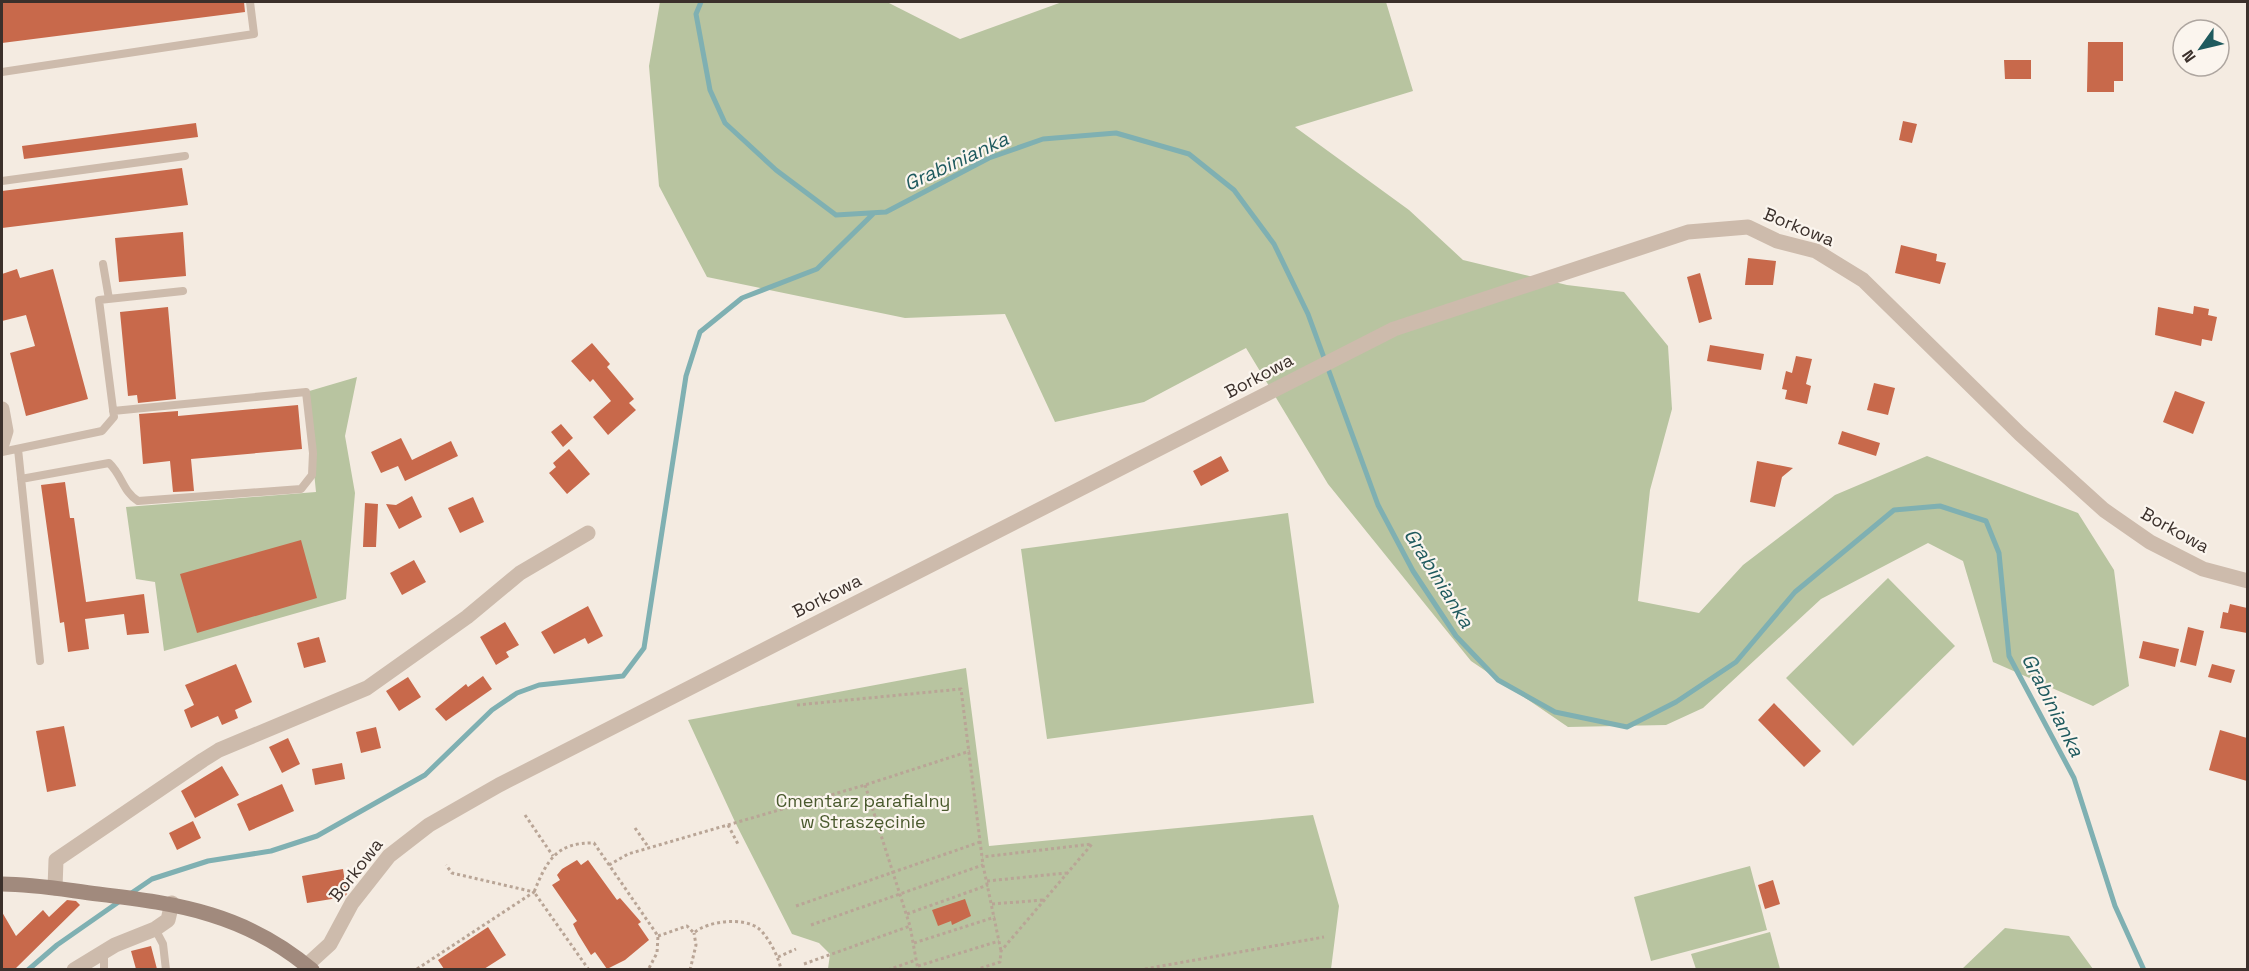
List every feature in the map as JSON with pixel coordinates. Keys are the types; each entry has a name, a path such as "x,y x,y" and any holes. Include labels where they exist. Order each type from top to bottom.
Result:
{"street":[{"name":"Borkowa","path":"309,967 330,944 352,903 389,856 429,825 580,744 1394,329 1688,232 1748,227 1776,241 1816,251 1863,279 2020,434 2104,510 2150,542 2203,569 2247,581"},
{"path":"2,409 6,431 2,444"},
{"path":"60,889 56,860 204,760 219,750 339,703 367,688 467,617 513,577 588,533"},
{"path":"2,884 172,903 242,925 309,967"},
{"path":"74,969 104,951 155,929 168,920 172,903"}],"lane":[{"path":"2,72 254,34 250,2"},
{"path":"2,181 186,156"},
{"path":"103,264 109,299"},
{"path":"2,452 102,431 114,417 99,300 183,291"},
{"path":"21,479 109,463 119,472 128,494 138,501 301,489 312,475 314,453 306,392 113,411"},
{"path":"18,449 40,661"},
{"path":"155,929 163,944 166,969"},
{"path":"104,951 104,969"}],"path":[{"path":"797,705 961,689 983,865 1001,951 1000,962 975,969"},
{"path":"609,865 628,854 865,785 970,751"},
{"path":"865,785 907,914 918,968 999,941"},
{"path":"525,815 553,856"},
{"path":"728,825 739,846"},
{"path":"635,828 650,848"},
{"path":"417,969 534,892 553,856 572,842 594,843 658,936 657,953 648,969"},
{"path":"796,906 980,842"},
{"path":"982,857 1092,844 1001,951"},
{"path":"446,865 452,873 534,892 589,969"},
{"path":"811,925 900,892 983,865"},
{"path":"907,914 987,883 1068,873"},
{"path":"992,904 1046,899"},
{"path":"914,943 995,917"},
{"path":"694,933 700,927 722,922 748,924 759,928 778,957 781,969"},
{"path":"658,936 687,926 694,933 696,945 690,969"},
{"path":"804,964 910,926"},
{"path":"1139,969 1324,937"},
{"path":"778,957 796,949"},
{"path":"888,969 916,960"}],"green space":[{"path":"660,2 887,2 960,39 1062,2 1386,2 1413,91 1295,127 1409,210 1463,260 1567,285 1624,292 1668,346 1672,409 1650,490 1638,601 1699,613 1743,565 1835,495 1927,456 2078,513 2114,570 2129,686 2093,706 1993,662 1963,561 1928,543 1821,599 1703,708 1666,725 1568,727 1471,661 1328,484 1246,348 1144,402 1055,422 1005,314 905,318 707,277 659,186 649,66"},
{"path":"357,377 345,436 355,493 346,599 164,651 155,582 136,579 126,507 316,492 306,392"},
{"path":"1288,513 1314,703 1047,739 1021,549"},
{"path":"1888,578 1955,646 1853,746 1786,678"},
{"name":"Cmentarz parafialny w Straszęcinie","path":"966,668 989,846 1313,815 1339,906 1331,969 828,969 830,954 819,943 792,934 736,824 688,720"},
{"path":"1750,866 1767,930 1651,961 1634,897"},
{"path":"2005,928 2069,936 2093,969 1962,969"},
{"path":"1770,932 1780,969 1696,969 1691,954"}],"building":[{"path":"2,2 244,2 245,12 2,43"},
{"path":"2088,42 2123,42 2123,81 2114,81 2114,92 2087,92"},
{"path":"2004,60 2031,60 2031,79 2005,79"},
{"path":"1903,121 1917,124 1912,143 1899,140"},
{"path":"196,123 198,137 24,159 22,146"},
{"path":"182,168 188,205 2,228 2,191"},
{"path":"183,232 186,276 119,282 115,238"},
{"path":"1901,245 1937,254 1936,261 1946,263 1940,284 1895,273"},
{"path":"1748,258 1776,261 1773,285 1745,285"},
{"path":"17,269 20,278 53,269 88,399 26,416 10,353 35,346 26,315 2,321 2,274"},
{"path":"1700,273 1712,319 1699,323 1687,277"},
{"path":"2194,306 2209,309 2208,315 2217,317 2212,341 2202,339 2201,346 2155,335 2158,307 2193,314"},
{"path":"168,307 176,399 138,403 137,395 128,396 120,312"},
{"path":"592,343 610,364 607,367 634,399 629,403 636,410 608,435 593,417 611,401 593,379 590,382 571,361"},
{"path":"1710,345 1764,354 1761,370 1707,361"},
{"path":"1796,356 1812,359 1806,384 1811,386 1807,404 1785,399 1787,390 1782,389 1786,371 1792,373"},
{"path":"1874,383 1895,388 1888,415 1867,410"},
{"path":"2175,391 2205,402 2193,434 2163,422"},
{"path":"298,405 302,449 191,459 194,491 173,492 170,461 143,464 139,414 178,411 178,416"},
{"path":"561,424 573,438 563,447 551,432"},
{"path":"1842,431 1880,443 1876,456 1838,444"},
{"path":"401,438 412,460 451,441 458,456 405,481 398,466 381,473 371,452"},
{"path":"569,449 590,474 567,494 549,473 556,467 553,463"},
{"path":"1221,456 1229,471 1201,486 1193,471"},
{"path":"1757,461 1793,468 1782,477 1775,507 1750,502"},
{"path":"65,482 70,518 74,518 86,602 144,594 149,633 127,635 124,614 85,619 89,649 68,652 64,622 60,623 41,485"},
{"path":"412,496 422,517 399,529 386,504 396,505"},
{"path":"473,497 484,522 460,533 448,508"},
{"path":"365,503 378,504 376,547 363,547"},
{"path":"301,540 317,598 197,633 180,574"},
{"path":"414,560 426,582 402,595 390,573"},
{"path":"2230,604 2247,608 2247,633 2220,628 2223,612 2228,613"},
{"path":"588,606 603,636 588,644 585,638 554,654 541,632"},
{"path":"505,622 519,645 506,652 509,657 496,665 480,637"},
{"path":"2188,627 2204,631 2196,666 2180,662"},
{"path":"319,637 326,662 304,668 297,643"},
{"path":"2143,641 2179,649 2175,667 2139,658"},
{"path":"236,664 252,702 235,710 238,718 222,725 218,716 191,728 184,710 194,705 185,685"},
{"path":"2212,664 2235,670 2231,683 2208,677"},
{"path":"483,676 492,689 446,721 435,709 466,684 468,687"},
{"path":"408,677 421,697 399,711 386,691"},
{"path":"1774,703 1821,751 1804,767 1758,720"},
{"path":"64,726 76,786 47,792 36,731"},
{"path":"376,727 381,748 361,753 356,732"},
{"path":"2220,730 2247,738 2247,781 2209,770"},
{"path":"288,738 300,764 282,773 269,747"},
{"path":"342,763 345,779 315,785 312,769"},
{"path":"222,766 239,795 195,818 181,791"},
{"path":"282,784 294,811 249,831 237,804"},
{"path":"193,821 201,838 177,850 169,833"},
{"path":"577,860 581,865 588,860 617,900 620,898 641,922 638,924 649,940 625,960 607,969 595,952 591,955 573,924 577,921 552,885 560,880 557,875 562,869"},
{"path":"343,869 347,894 344,897 307,903 302,876"},
{"path":"1773,880 1780,904 1765,909 1758,885"},
{"path":"965,899 971,916 952,925 951,921 938,926 932,910"},
{"path":"67,900 76,901 80,905 15,969 2,969 2,912 16,936 43,910 49,917"},
{"path":"488,927 506,955 484,969 444,969 438,960"},
{"path":"151,946 157,969 136,969 131,951"}],"waterway":[{"name":"Grabinianka","path":"701,2 696,14 710,90 725,123 776,170 836,215 886,212 989,158 1043,139 1116,133 1189,154 1234,190 1274,244 1308,314 1378,505 1413,571 1456,636 1498,680 1555,712 1627,727 1676,702 1736,662 1795,592 1894,510 1940,506 1986,521 1999,553 2009,656 2074,778 2115,906 2144,970"},
{"path":"130,894 152,879 208,861 271,851 317,836 425,775 492,710 517,693 539,685 623,676 644,648 686,376 700,332 742,298 817,269 874,213"},
{"path":"28,970 57,945 120,901"}]}
